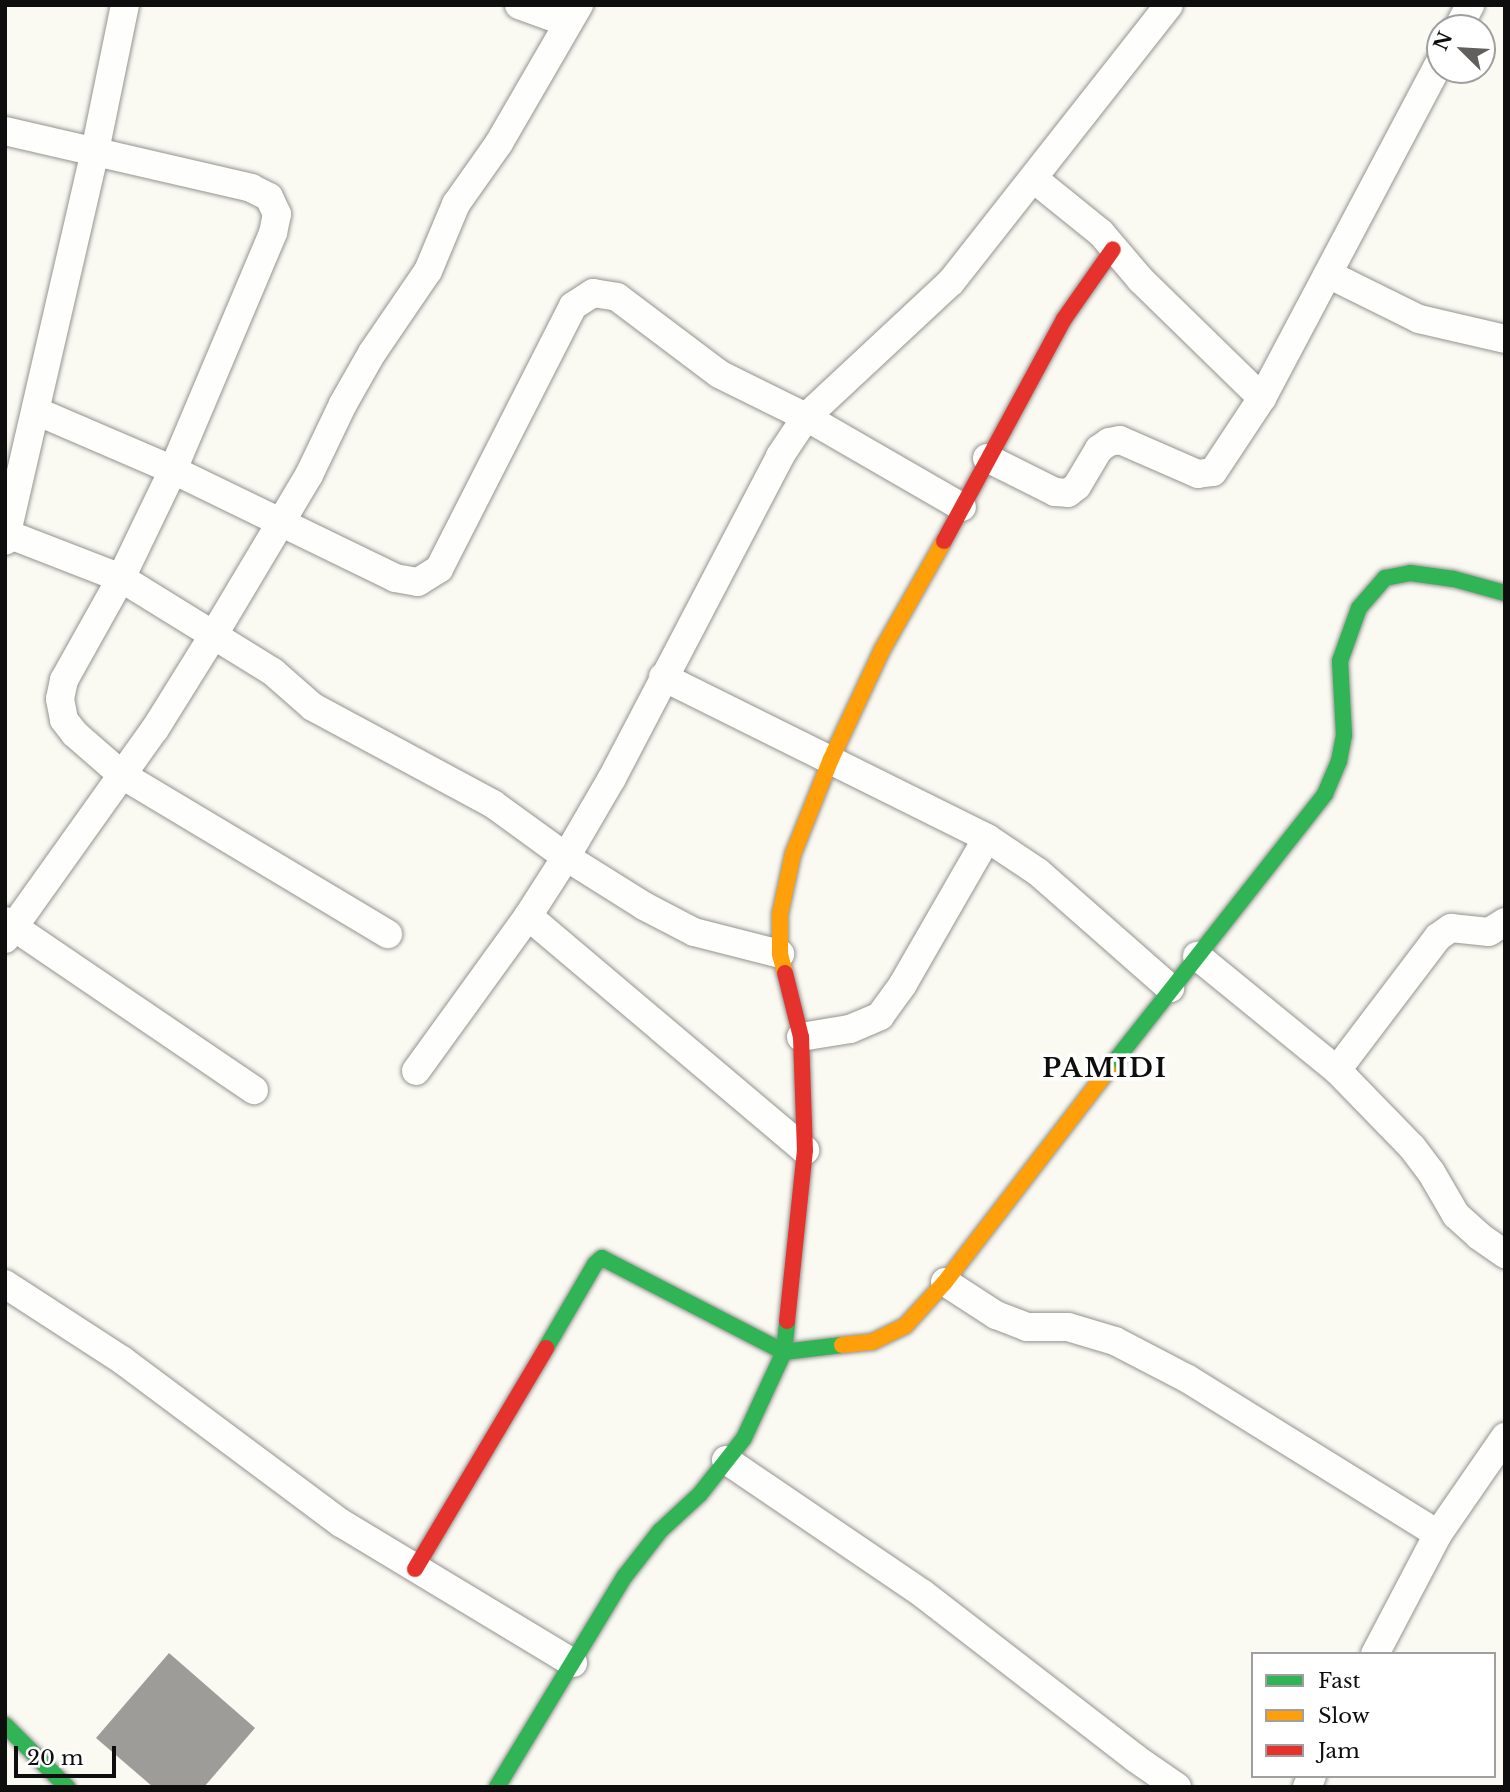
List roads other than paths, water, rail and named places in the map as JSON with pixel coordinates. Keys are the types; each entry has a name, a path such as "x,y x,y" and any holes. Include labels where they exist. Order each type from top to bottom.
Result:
{"street":[{"path":"125,5 95,151 6,536 121,578 273,672 313,707 493,804 566,857 644,906 694,932 780,954"},
{"path":"254,1090 8,929 155,729 213,636 309,475 343,404 372,353 428,271 456,204 499,143 572,14 519,5"},
{"path":"416,1071 528,916 566,857 612,778 780,456 806,417 951,282 1034,179 1163,7"},
{"path":"987,458 1055,492 1068,494 1077,486 1099,449 1109,442 1120,440 1198,474 1213,472 1262,398 1428,84"},
{"path":"5,131 251,188 269,197 276,214 273,233 173,470 121,578 64,680 60,699 64,720 75,734 122,775 388,934"},
{"path":"1034,179 1081,215 1141,280 1262,398"},
{"path":"498,1787 625,1576 660,1531 700,1494 744,1438 784,1352 805,1150 801,1037 780,954 780,914 793,854 831,759 882,650 1064,319 1113,248"},
{"path":"1328,274 1419,319 1505,339"},
{"path":"36,411 173,470 395,578 418,582 439,569 573,306 593,293 617,297 719,374 806,417 962,507"},
{"path":"415,1569 595,1264 602,1258 611,1260 672,1295 784,1352 872,1342 905,1325 946,1282 1170,988 1325,794 1339,761 1344,735 1340,661 1359,608 1385,578 1410,573 1454,579 1505,593"},
{"path":"663,677 987,838 1038,872 1170,988"},
{"path":"801,1037 850,1029 880,1016 902,984 987,838"},
{"path":"528,916 805,1150"},
{"path":"1337,1070 1438,937 1451,928 1489,932 1505,922"},
{"path":"1197,956 1337,1070 1412,1147 1431,1172 1456,1215 1479,1236 1505,1254"},
{"path":"946,1282 996,1315 1027,1326 1068,1327 1115,1341 1188,1378 1438,1534"},
{"path":"5,1283 122,1360 341,1523 573,1663"},
{"path":"1376,1652 1438,1534 1505,1437"},
{"path":"726,1460 923,1594 1135,1758 1177,1787"},
{"path":"7,1730 67,1787"}],"district":[{"name":"PAMIDI","path":"1105,1069"}]}
